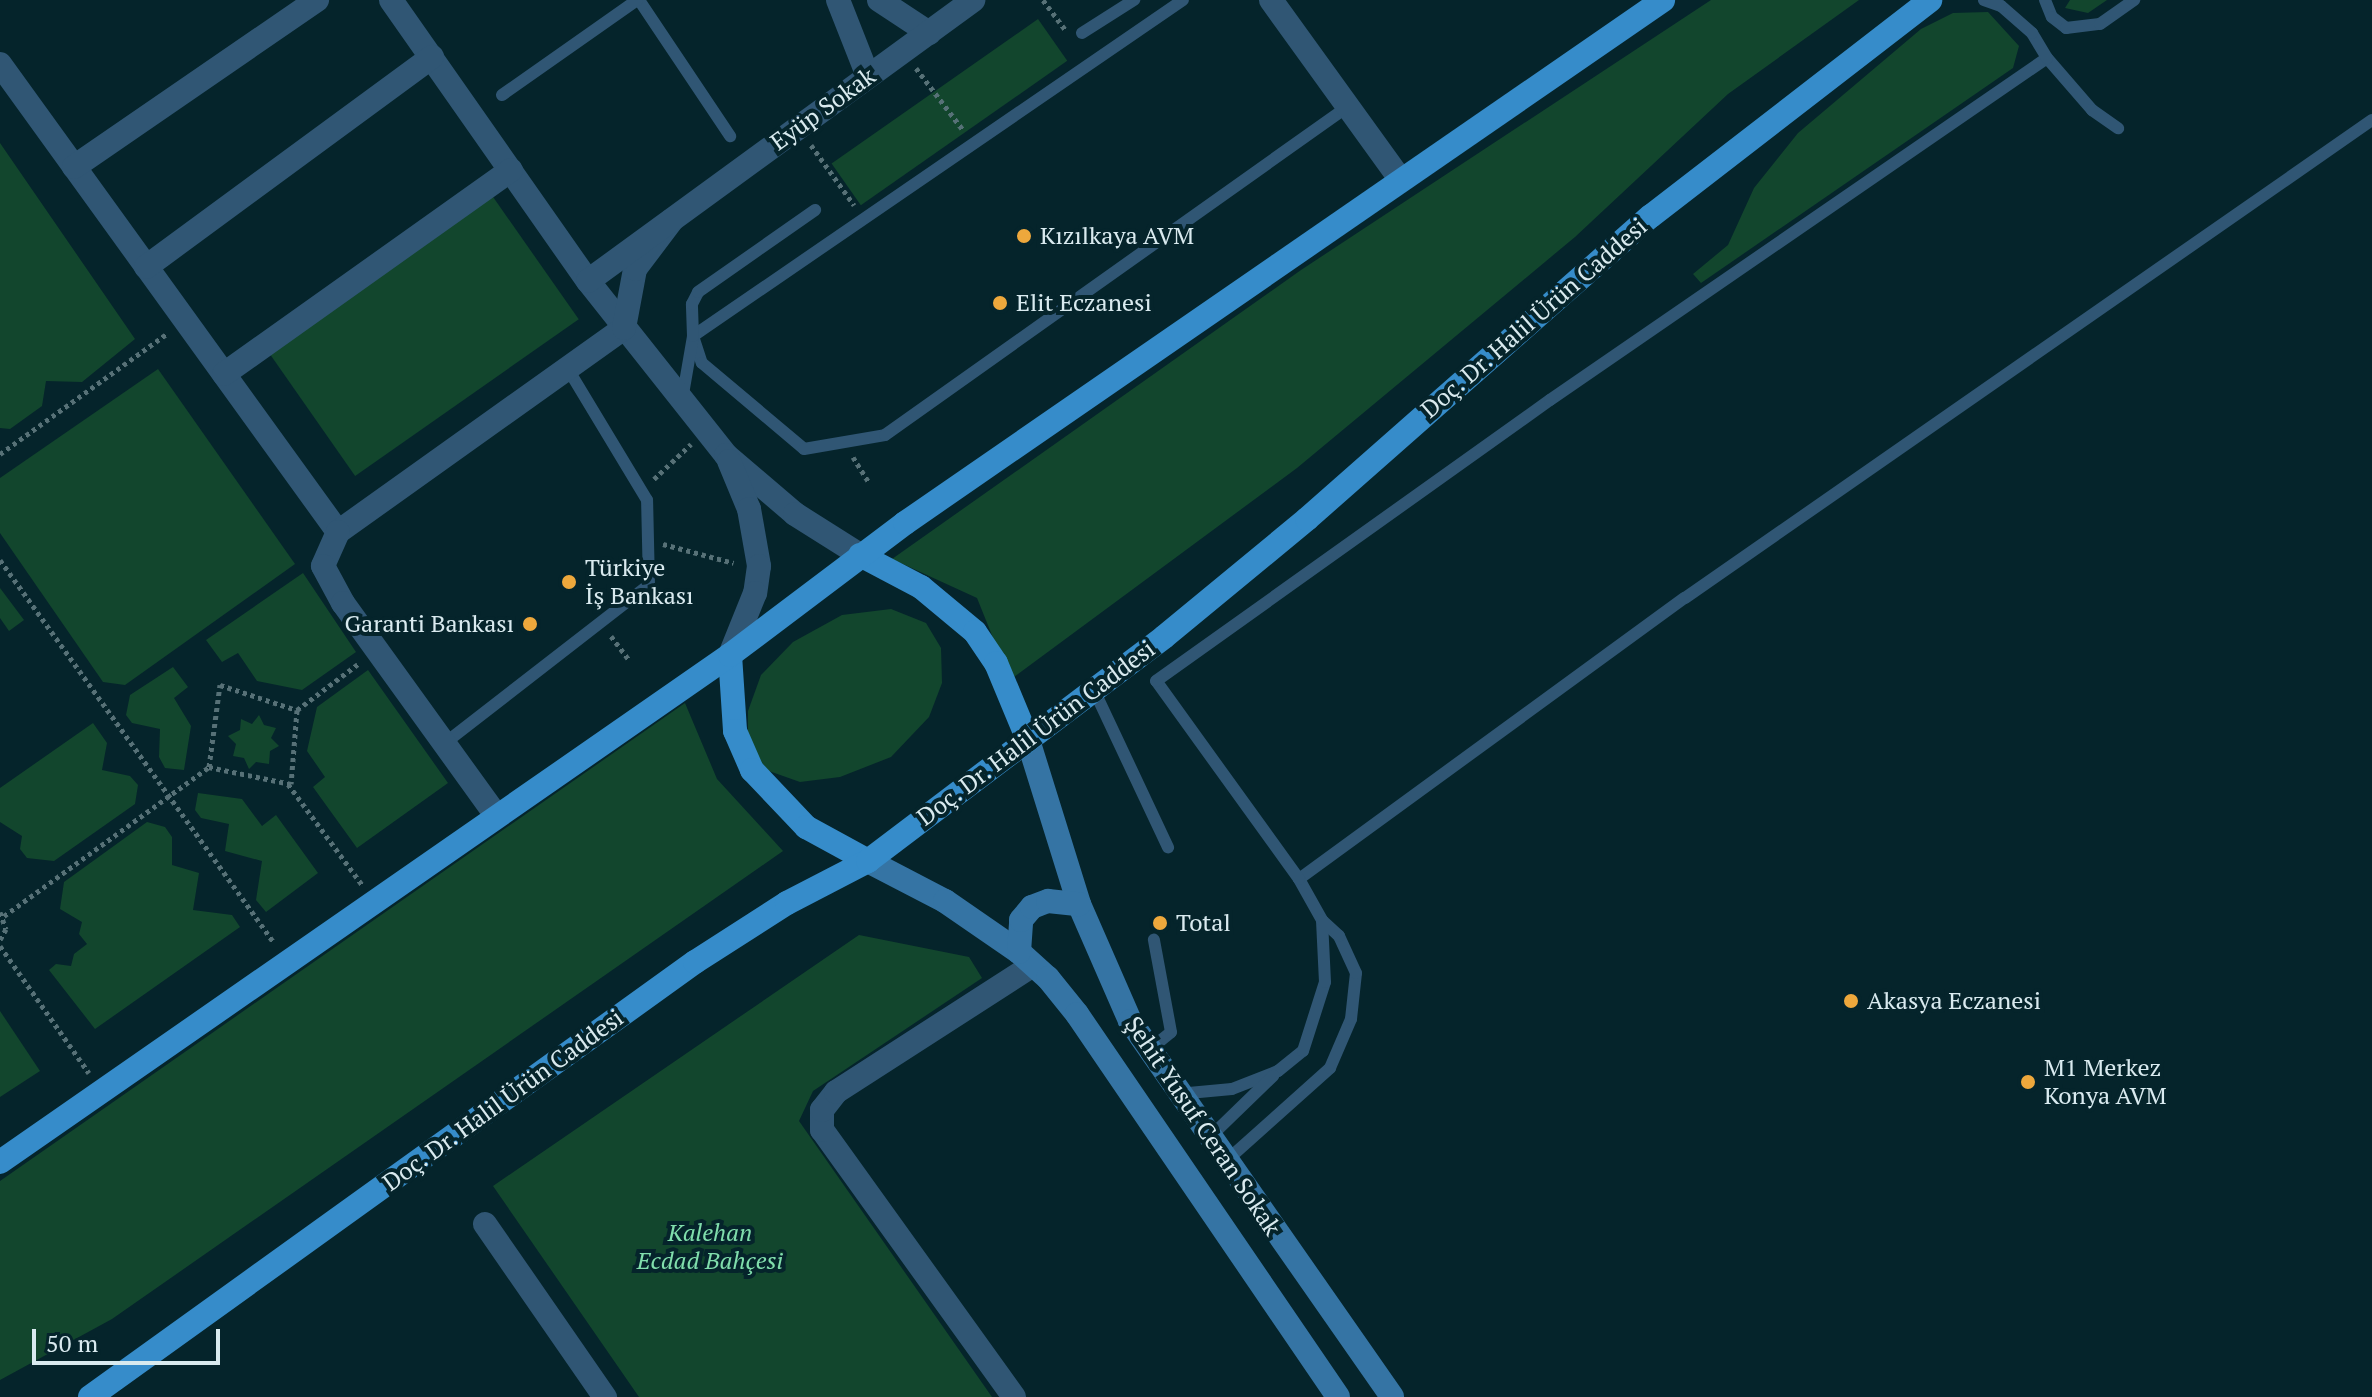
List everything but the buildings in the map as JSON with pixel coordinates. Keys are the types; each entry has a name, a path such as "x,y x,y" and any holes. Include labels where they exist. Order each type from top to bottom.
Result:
{"main road":[{"path":"0,1162 495,814 730,655 860,555 1663,0"},
{"name":"Doç. Dr. Halil Ürün Caddesi","path":"90,1397 695,962 787,903 868,861 1094,690 1307,519 1651,216 1932,1"},
{"path":"860,555 921,587 975,632 996,663 1028,740"},
{"path":"730,655 735,731 752,770 806,827 868,861"}],"street":[{"path":"74,167 317,0"},
{"path":"391,0 588,281 726,455 795,514 860,555"},
{"path":"838,0 868,76"},
{"path":"879,0 929,33"},
{"name":"Eyüp Sokak","path":"588,281 974,0"},
{"path":"1271,0 1401,180"},
{"path":"146,267 432,57"},
{"path":"0,64 338,532"},
{"path":"224,374 511,170"},
{"path":"495,814 343,603 323,566 338,532 624,328 635,269 672,220"},
{"path":"726,455 753,523 759,569 747,619 730,655"},
{"name":"Şehit Yusuf Ceran Sokak","path":"1028,740 1079,904 1114,991 1176,1094 1392,1397"},
{"name":"Şehit Yusuf Ceran Sokak","path":"868,861 945,901 1026,958 1077,1014 1338,1397"},
{"path":"1014,1397 822,1130 822,1110 836,1092 1026,958 1021,920 1032,907 1048,901 1079,904"},
{"path":"0,1146 34,1139"},
{"path":"485,1224 605,1397"}],"lane":[{"path":"502,95 638,0 730,136"},
{"path":"1082,33 1134,0"},
{"path":"693,336 1183,0"},
{"path":"1984,0 2001,6 2032,33 2047,58 2092,110 2118,128"},
{"path":"2045,0 2052,17 2066,28 2100,24 2134,0"},
{"path":"1225,1162 1330,1068 1351,1019 1356,973 1339,936 1322,920 1299,879 1156,681 1550,400 2047,58"},
{"path":"693,336 702,363 804,449 885,435 1347,107"},
{"path":"1299,879 1685,598 2372,120"},
{"path":"682,400 693,336 692,304 698,292 815,210"},
{"path":"445,743 649,585 647,500 568,369"},
{"path":"1094,690 1168,847"},
{"path":"1208,1139 1303,1051 1325,982 1322,920"},
{"path":"1149,1050 1171,1032 1154,940"},
{"path":"1176,1094 1232,1089 1278,1071"}],"path":[{"path":"904,50 973,144"},
{"path":"798,127 864,219"},
{"path":"0,454 185,321"},
{"path":"641,491 706,430"},
{"path":"845,442 869,483"},
{"path":"648,541 759,569"},
{"path":"0,560 287,961"},
{"path":"601,622 630,661"},
{"path":"287,783 297,710 368,656"},
{"path":"102,1091 0,943 6,929 2,914 209,767 220,685 297,710"},
{"path":"209,767 287,783 373,900"}],"green space":[{"path":"1711,0 1859,0 1728,94 1575,237 1297,468 1010,680 977,598 892,559 1301,270"},
{"path":"2070,0 2107,0 2088,13 2065,8"},
{"path":"1988,12 2019,46 2013,68 1701,283 1693,274 1728,245 1754,188 1798,133 1921,29 1953,13"},
{"path":"1038,19 1067,61 861,205 832,164"},
{"path":"0,143 135,339 82,382 46,381 42,406 10,429 0,428"},
{"path":"491,194 579,319 355,476 267,351"},
{"path":"158,369 295,564 125,685 103,682 0,533 0,478"},
{"path":"303,573 356,652 302,690 257,681 238,653 222,662 206,640"},
{"path":"0,588 24,620 9,631 0,618"},
{"path":"891,609 926,623 941,648 942,683 929,717 891,757 840,777 800,782 769,771 748,748 748,711 761,675 793,642 842,615"},
{"path":"173,667 188,687 174,698 191,726 184,770 165,768 159,757 160,729 132,723 126,715 130,695"},
{"path":"368,670 448,783 357,848 313,787 325,777 307,751 317,707"},
{"path":"685,703 717,779 783,851 112,1319 0,1380 0,1181"},
{"path":"259,715 264,725 276,728 271,738 279,746 270,751 269,764 256,762 249,769 244,758 233,756 236,744 228,736 240,730 241,719 252,724"},
{"path":"93,723 107,743 102,770 130,776 138,785 135,804 54,861 27,858 20,849 22,836 0,822 0,788"},
{"path":"198,793 242,799 262,826 276,815 318,873 266,912 256,900 262,861 225,851 229,824 201,818 195,810"},
{"path":"147,822 165,827 172,837 172,865 199,873 193,910 232,915 240,927 95,1029 49,970 56,964 71,966 74,954 87,944 79,934 82,922 60,909 64,882"},
{"name":"Kalehan Ecdad Bahçesi","path":"859,935 969,957 982,978 813,1091 799,1121 992,1397 639,1397 493,1186"},
{"path":"0,1011 40,1071 0,1097"}],"place":[{"name":"Kızılkaya AVM","path":"1024,236"},
{"name":"Elit Eczanesi","path":"1000,303"},
{"name":"Türkiye İş Bankası","path":"569,582"},
{"name":"Garanti Bankası","path":"530,624"},
{"name":"Total","path":"1160,923"},
{"name":"Akasya Eczanesi","path":"1851,1001"},
{"name":"M1 Merkez Konya AVM","path":"2028,1082"}]}
